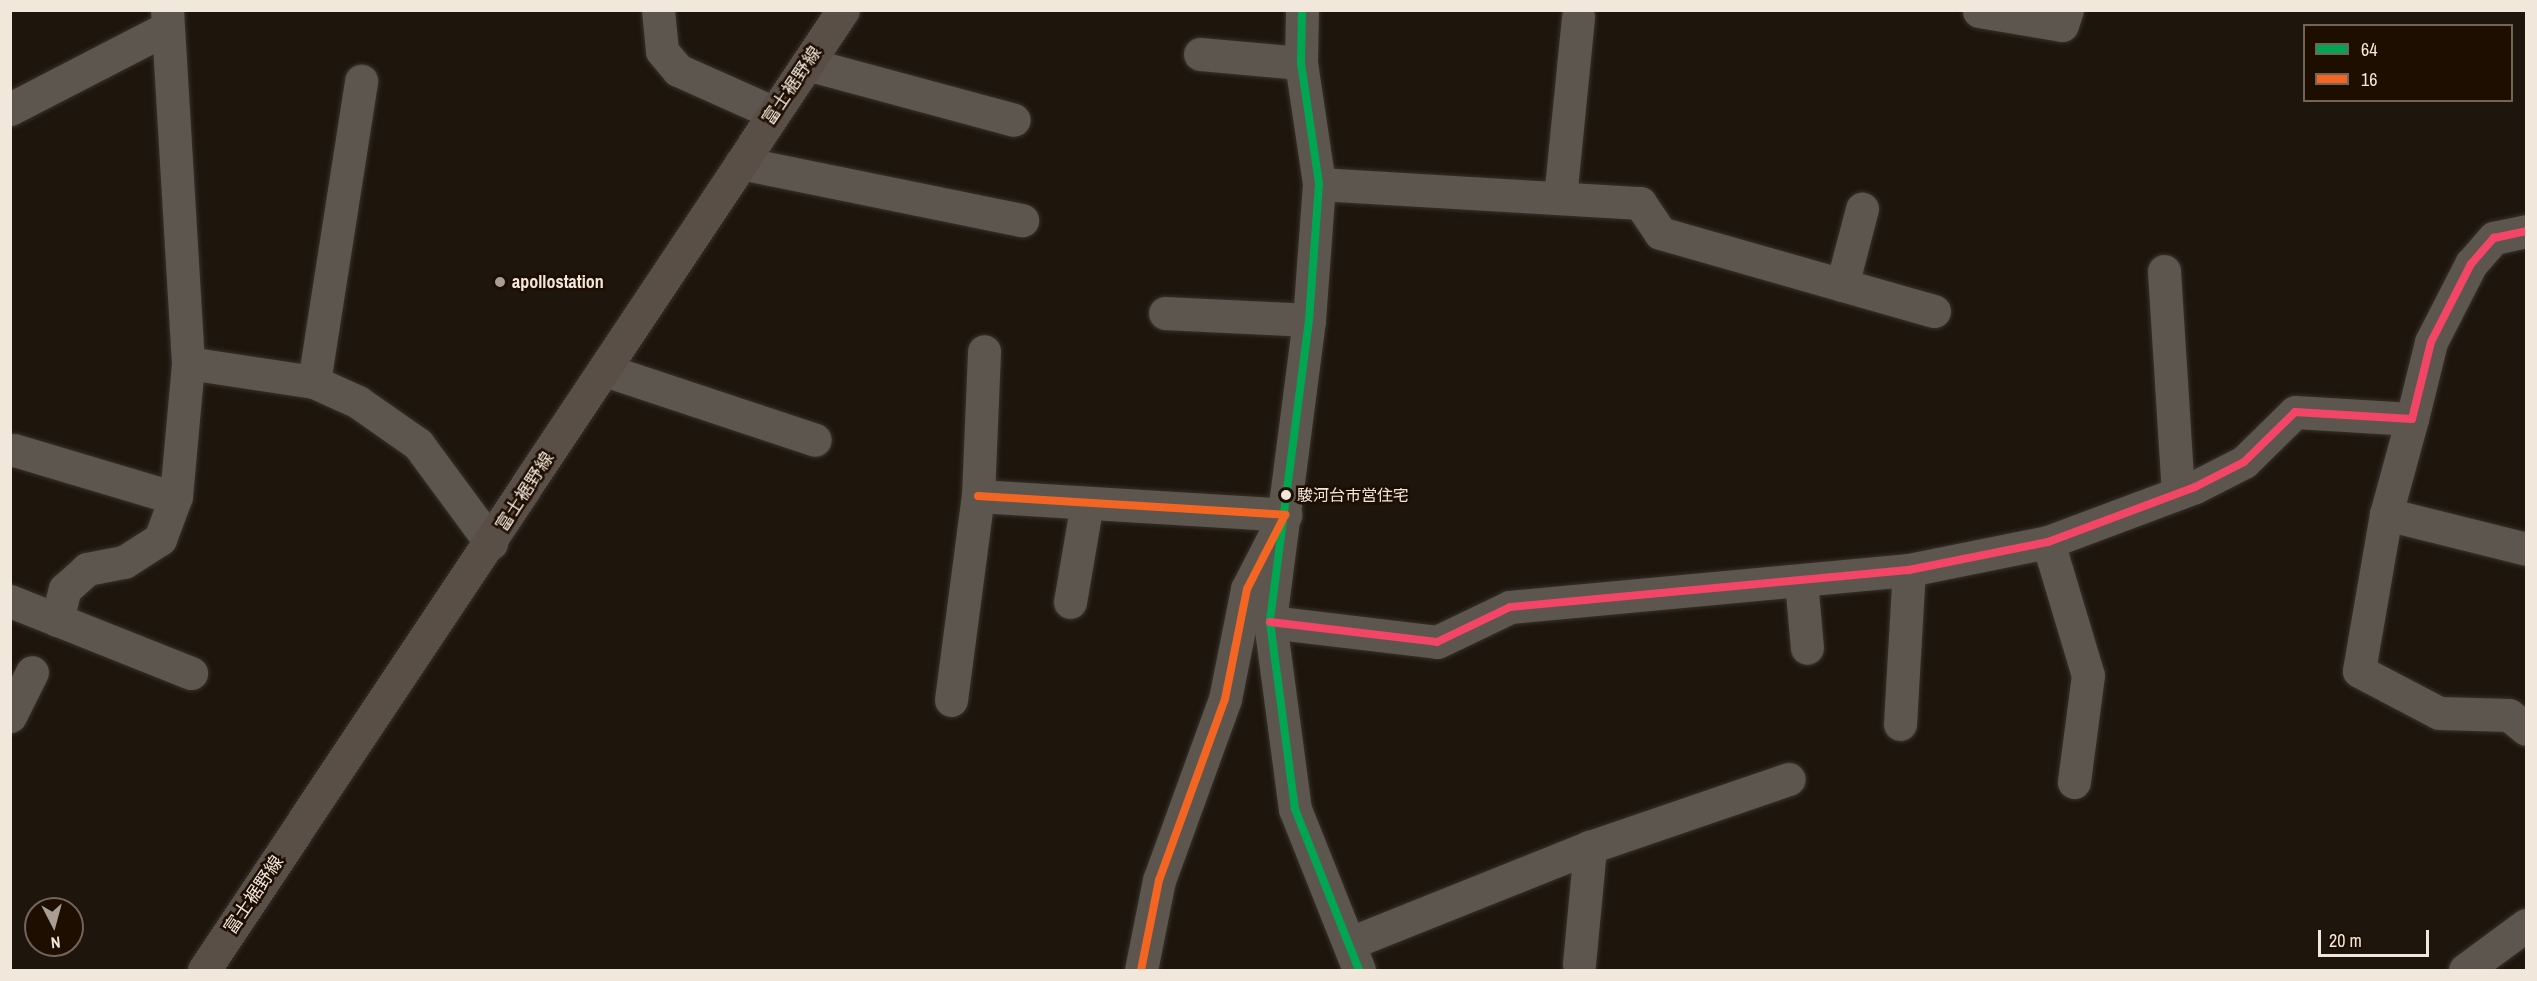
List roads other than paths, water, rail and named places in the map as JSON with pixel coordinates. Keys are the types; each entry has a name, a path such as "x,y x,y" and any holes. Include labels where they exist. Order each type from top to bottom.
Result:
{"main road":[{"name":"富士裾野線","path":"204,970 491,543 843,10"}],"street":[{"path":"658,10 662,51 678,70 774,113"},
{"path":"1302,10 1300,63 1319,184 1309,320 1270,622 1295,809 1354,957 1590,847 1789,779"},
{"path":"1979,11 2062,25 2067,10"},
{"path":"1560,198 1578,17"},
{"path":"10,109 167,19 188,363 175,498 160,539 124,562 87,569 65,589 57,620"},
{"path":"1200,54 1300,63"},
{"path":"807,64 1014,120"},
{"path":"314,382 361,81"},
{"path":"741,163 1022,220"},
{"path":"1319,184 1640,203 1660,233 1934,311"},
{"path":"1842,285 1862,209"},
{"path":"2526,231 2494,238 2471,264 2431,342 2386,514 2359,671 2439,713 2509,715 2526,729"},
{"path":"2164,271 2178,492"},
{"path":"1165,313 1309,320"},
{"path":"951,700 978,496 984,351"},
{"path":"188,363 314,382 358,402 418,444 491,543"},
{"path":"605,370 815,440"},
{"path":"1270,622 1437,642 1510,607 1909,570 2048,542 2178,492 2244,462 2295,412 2412,419"},
{"path":"14,450 175,498"},
{"path":"978,496 1285,515"},
{"path":"1070,602 1087,503"},
{"path":"2386,514 2526,549"},
{"path":"1141,970 1159,880 1225,699 1247,589 1285,515"},
{"path":"2048,542 2088,675 2074,782"},
{"path":"1900,724 1909,570"},
{"path":"1801,581 1807,648"},
{"path":"10,601 191,673"},
{"path":"10,717 32,672"},
{"path":"1580,964 1590,847"},
{"path":"2465,970 2525,926"},
{"path":"2490,970 2525,926"}],"place":[{"name":"apollostation","path":"500,282"},
{"name":"駿河台市営住宅","path":"1286,495"}]}
